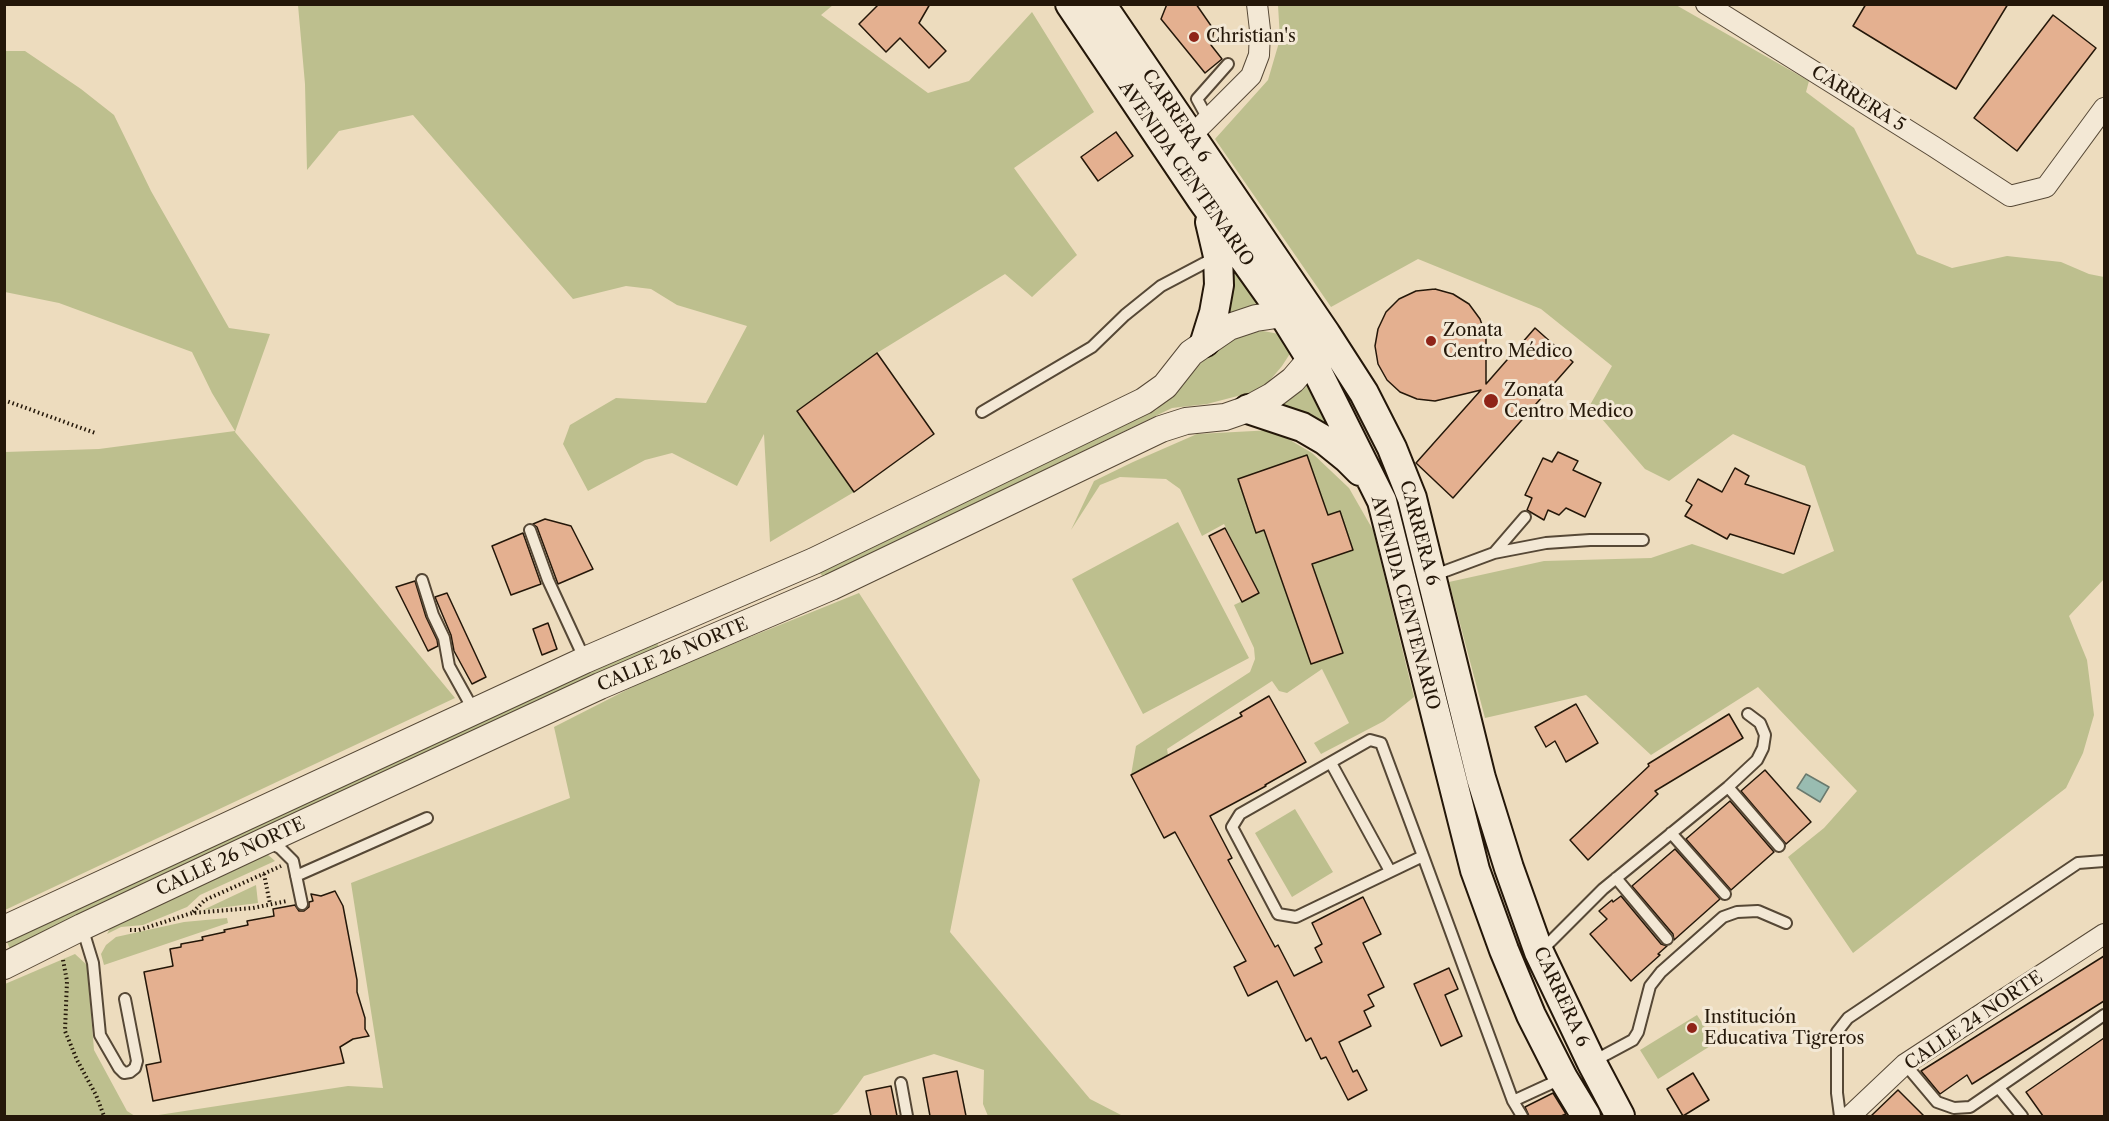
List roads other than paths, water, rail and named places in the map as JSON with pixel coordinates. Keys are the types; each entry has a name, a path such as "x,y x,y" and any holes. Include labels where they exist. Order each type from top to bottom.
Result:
{"main road":[{"name":"AVENIDA CENTENARIO","path":"1070,4 1202,200 1283,314 1311,359 1382,501 1474,870 1503,950 1532,1014 1563,1078 1586,1116"},
{"name":"CARRERA 6","path":"1101,4 1199,128 1364,393 1392,448 1412,498 1481,778 1509,868 1539,952 1620,1116"},
{"path":"1202,200 1212,227 1218,256 1219,285 1214,313 1205,342"},
{"path":"1248,409 1302,427 1326,441 1366,478 1382,501"}],"street":[{"path":"1199,128 1251,76 1258,55 1260,38 1257,4"},
{"name":"CARRERA 5","path":"1706,4 2010,196 2046,187 2104,108"},
{"name":"CALLE 26 NORTE","path":"4,929 587,659 814,561 1144,401 1165,386 1191,353 1229,327 1256,318 1283,314 1320,325 1311,359 1293,380 1272,396 1248,409 1225,417 1186,421 1161,429 831,587 600,686 265,841 4,966"},
{"name":"CALLE 24 NORTE","path":"1850,1116 1905,1064 2104,934"},
{"path":"1563,1078 1592,1063"}],"lane":[{"path":"1199,128 1197,99 1228,64"},
{"path":"982,412 1092,347 1125,315 1161,286 1218,256"},
{"path":"1494,553 1525,517"},
{"path":"530,530 548,580 587,659"},
{"path":"1431,576 1494,553 1546,543 1643,540"},
{"path":"422,580 444,638 448,666 474,711"},
{"path":"1539,952 1616,878 1728,787 1757,760 1763,748 1765,735 1760,723 1748,714"},
{"path":"1423,856 1296,917 1278,914 1232,827 1240,814 1370,740 1381,743 1423,856 1514,1101 1522,1116"},
{"path":"1331,763 1390,871"},
{"path":"1728,787 1779,846"},
{"path":"296,876 427,818"},
{"path":"1671,833 1725,894"},
{"path":"265,841 280,848 293,861 301,901"},
{"path":"1840,1116 1837,1093 1837,1032 1848,1018 2078,863 2104,861"},
{"path":"1616,878 1667,939"},
{"path":"1592,1063 1633,1040 1638,1032 1650,986 1662,972 1723,917 1737,912 1758,911 1786,923"},
{"path":"82,927 93,963 100,1035 124,1073 135,1068 137,1061 125,999"},
{"path":"1905,1064 1937,1102 1954,1108 1970,1107 2104,1015"},
{"path":"1514,1101 1563,1078"},
{"path":"901,1083 908,1116"},
{"path":"1999,1088 2022,1116"}],"water":[{"path":"1806,774 1829,787 1820,802 1797,788"}],"place":[{"name":"Christian's","path":"1194,37"},
{"name":"Zonata Centro Médico","path":"1431,341"},
{"name":"Zonata Centro Medico","path":"1491,401"},
{"name":"Institución Educativa Tigreros","path":"1692,1028"}]}
